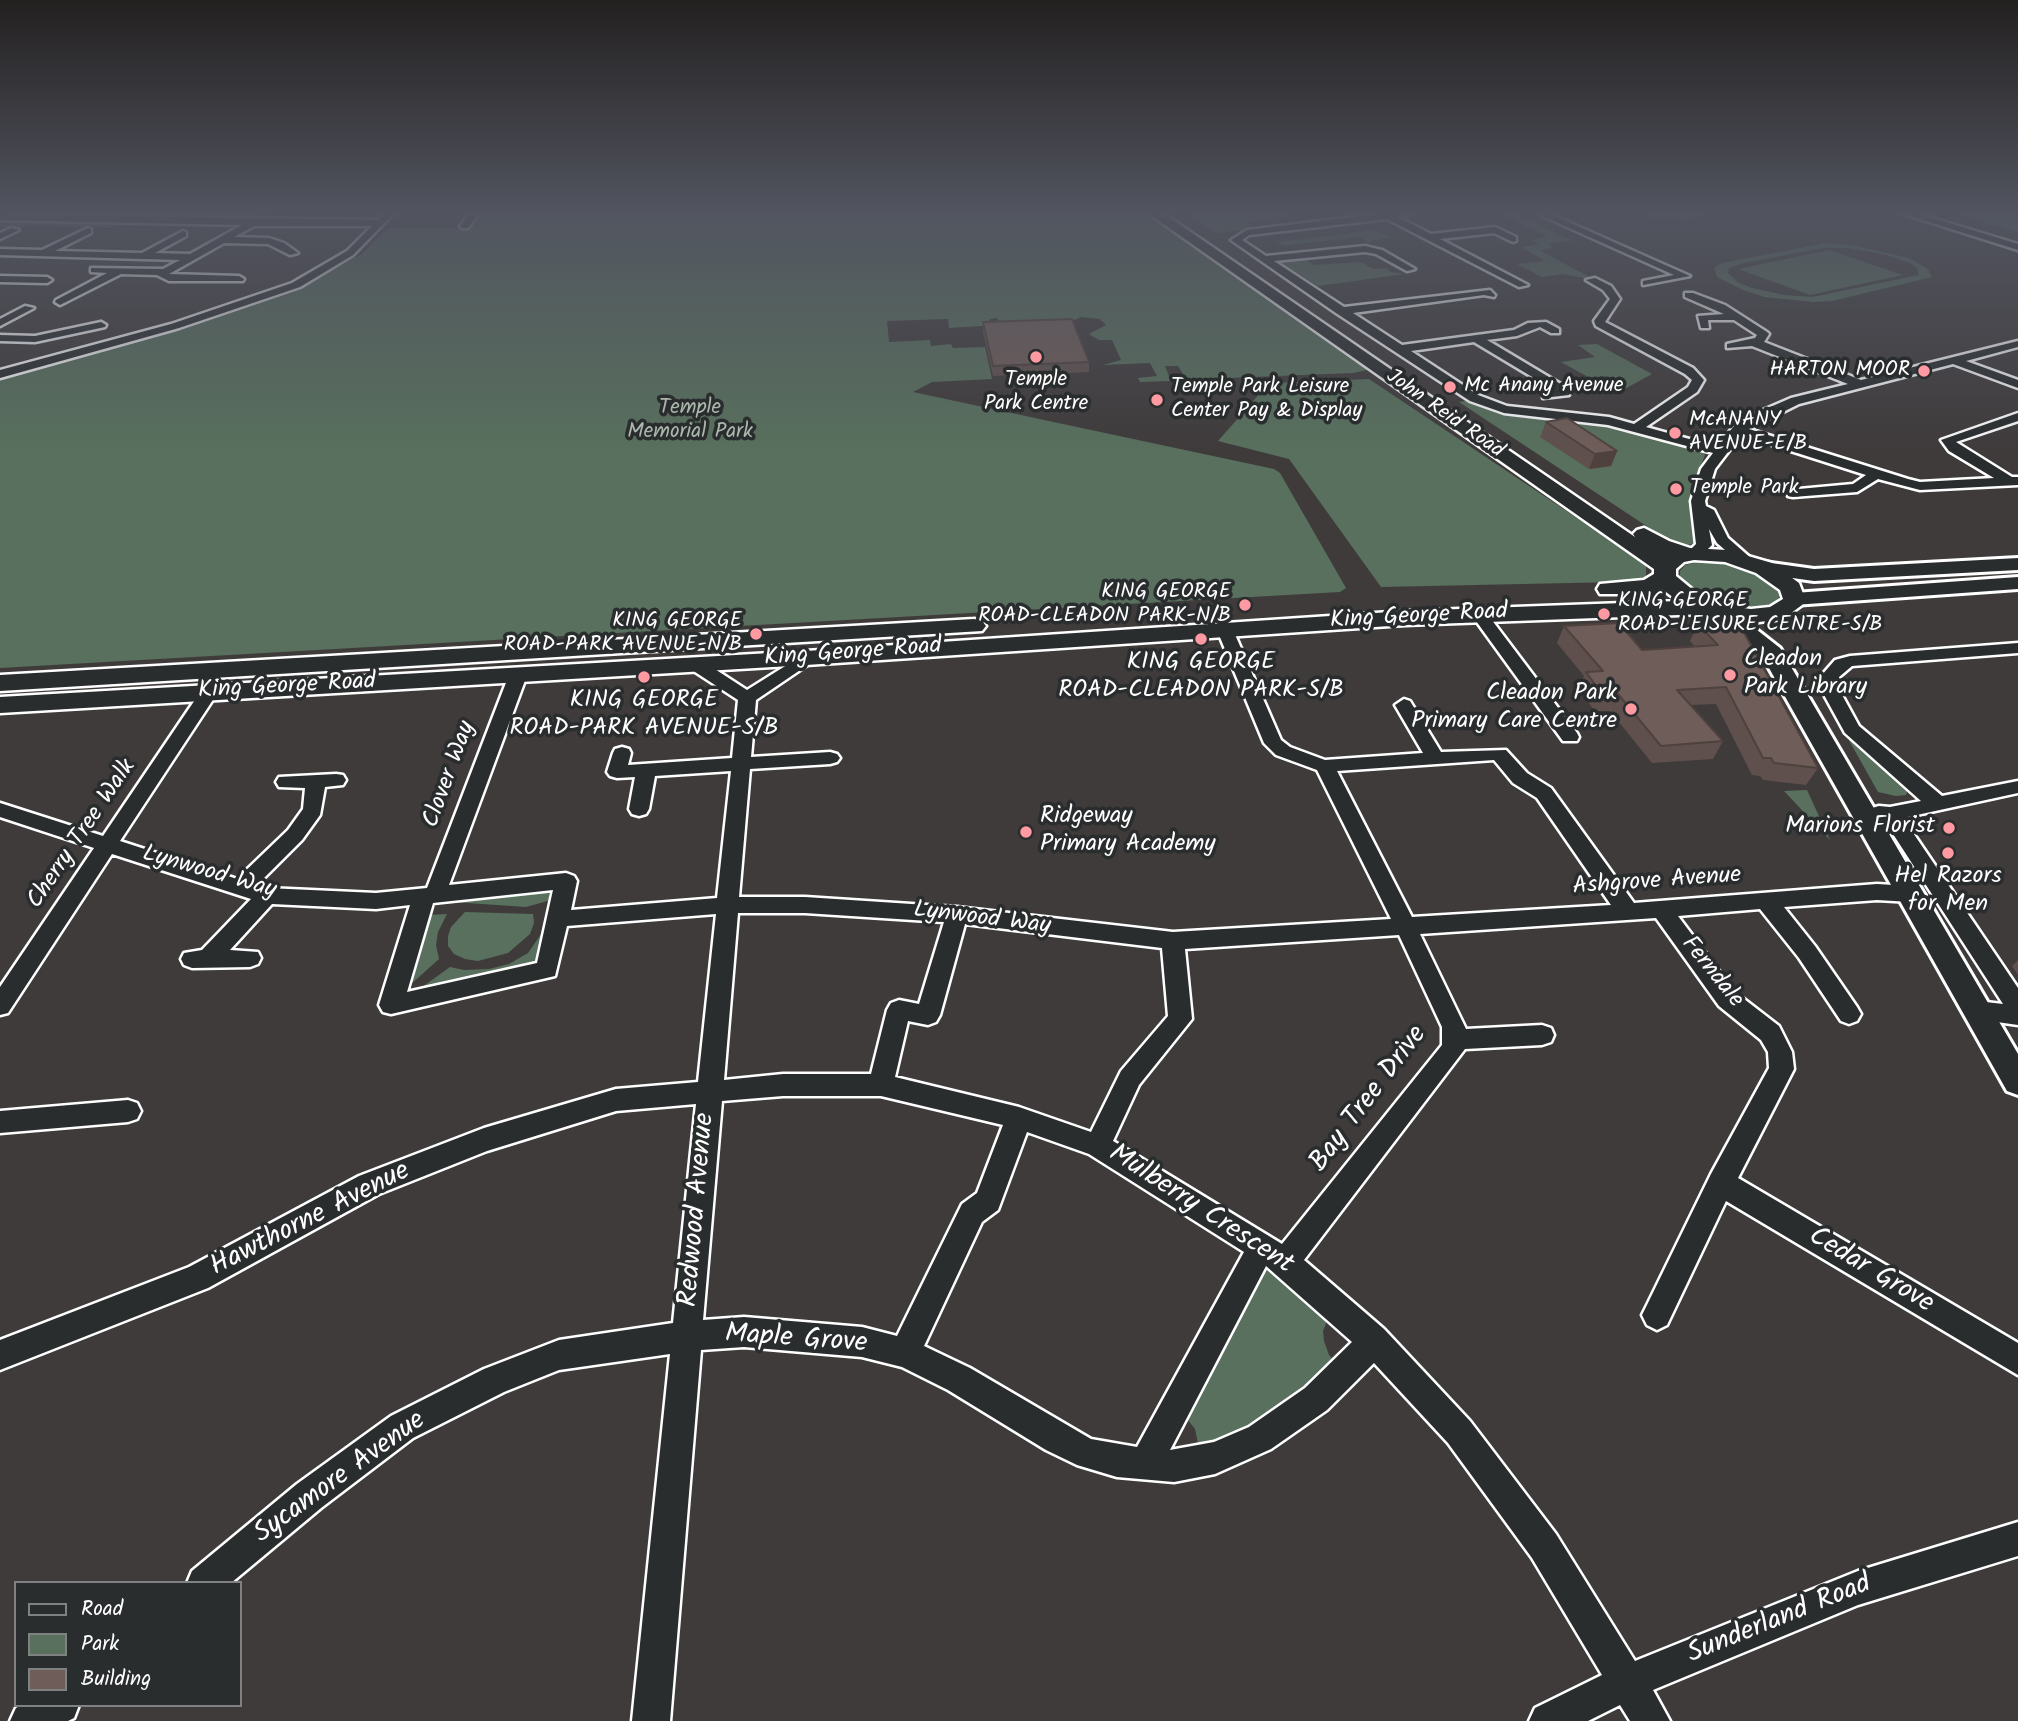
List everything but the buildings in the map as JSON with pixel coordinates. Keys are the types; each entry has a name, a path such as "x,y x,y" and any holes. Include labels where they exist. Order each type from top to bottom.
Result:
{"highway":[{"name":"John Reid Road","path":"1269,293 1665,571 1679,593 1714,609"},
{"name":"John Reid Road","path":"1289,293 1661,546 1690,554 1710,554 1754,564"},
{"name":"King George Road","path":"0,683 224,670 696,653 1258,618 1647,587 1658,583 1669,562 1690,554"},
{"path":"1754,564 1780,578 1791,589 1794,599 1785,611 1775,614"},
{"name":"King George Road","path":"807,647 1224,630 1258,618 1714,609 1751,616 1775,614"},
{"name":"King George Road","path":"0,705 518,675 696,653"},
{"path":"209,692 224,670"}],"main road":[{"path":"1754,564 1814,575 2018,564"},
{"path":"1794,599 2018,583"},
{"path":"1714,609 1769,648 2018,1082"},
{"path":"1769,648 1775,614"}],"street":[{"path":"60,302 76,293"},
{"path":"0,374 175,326 271,293"},
{"path":"1313,293 1474,398 1488,404 1533,414 1588,417 1719,451"},
{"path":"1340,311 1475,293"},
{"path":"1617,293 1599,321 1600,324 1689,371 1698,380 1693,389 1636,428"},
{"path":"1376,294 1392,304"},
{"path":"1689,295 1721,307 1763,334 1763,338 1753,342 1731,346"},
{"path":"1445,297 1460,306"},
{"path":"4,319 29,308"},
{"path":"1705,326 1702,318 1705,317 1736,317"},
{"path":"0,338 35,339 101,324"},
{"path":"1399,349 1517,333 1542,324 1555,331"},
{"path":"1517,333 1533,342"},
{"path":"1475,338 1565,392 1547,395"},
{"path":"1753,342 1860,384"},
{"path":"1690,554 1702,548 1704,542 1698,517 1700,495 1708,469 1719,451 1738,430 1795,401 2018,344"},
{"path":"1955,361 2018,384"},
{"path":"2014,481 1954,448 1948,440 2018,417"},
{"path":"1738,430 1875,475 1920,486 2014,481"},
{"path":"1793,493 1857,488 1875,475"},
{"path":"1700,495 1713,527 1722,540 1754,564"},
{"path":"1479,614 1570,737"},
{"path":"1224,630 1273,743 1302,760 1325,766 1499,754 1520,778 1544,793 1628,912"},
{"path":"696,653 747,698 807,647"},
{"path":"1938,804 1852,729 1832,694 1830,676 1841,664 1850,661 2018,648"},
{"name":"Clover Way","path":"430,895 518,675"},
{"name":"Cherry Tree Walk","path":"0,1006 209,692"},
{"name":"Redwood Avenue","path":"650,1721 747,698"},
{"path":"1404,705 1436,758"},
{"path":"622,753 617,772 830,758"},
{"name":"Bay Tree Drive","path":"1146,1464 1274,1254 1424,1087 1453,1049 1456,1039 1454,1027 1325,766"},
{"path":"639,809 646,770"},
{"path":"242,887 295,835 313,810 326,781 286,782"},
{"path":"1862,812 1890,814 2018,787"},
{"name":"Lynwood Way","path":"0,810 267,896 376,901 430,895 566,881 547,970 391,1005 430,895"},
{"path":"1890,814 2018,1007"},
{"name":"Ashgrove Avenue","path":"1406,927 1877,892 1911,894"},
{"path":"250,958 200,959 267,896"},
{"path":"1766,901 1807,952 1849,1014"},
{"name":"Lynwood Way","path":"558,919 727,905 805,905 957,915 1173,941 1406,927"},
{"name":"Ferndale","path":"1661,909 1727,999 1770,1033 1780,1052 1782,1069 1721,1183"},
{"path":"881,1086 899,1010 928,1015 957,915"},
{"path":"1098,1146 1130,1078 1180,1019 1173,941"},
{"path":"0,971 24,970"},
{"path":"1977,1010 2018,1015"},
{"path":"1456,1039 1542,1035"},
{"name":"Mulberry Crescent","path":"710,1091 783,1085 881,1086 949,1099 1019,1118 1098,1146 1274,1254 1373,1340 1459,1432 1544,1546 1651,1721"},
{"name":"Hawthorne Avenue","path":"0,1355 198,1278 369,1185 484,1140 616,1100 710,1091"},
{"path":"0,1122 128,1111"},
{"path":"905,1353 972,1213 988,1201 1019,1118"},
{"path":"1657,1315 1721,1183"},
{"name":"Cedar Grove","path":"1721,1183 2018,1360"},
{"name":"Maple Grove","path":"688,1336 744,1332 811,1336 862,1342 905,1353 959,1379 1057,1440 1088,1454 1146,1464"},
{"name":"Sycamore Avenue","path":"206,1581 309,1496 402,1427 483,1386 559,1355 688,1336"},
{"path":"1146,1464 1174,1466 1215,1458 1260,1438 1316,1399 1354,1364 1373,1340"},
{"name":"Sunderland Road","path":"1548,1721 1628,1682 1858,1588 2018,1539"},
{"path":"29,1721 57,1707"}],"green space":[{"name":"Temple Memorial Park","path":"288,293 1264,293 1367,366 1367,370 1353,373 1177,380 1174,375 1183,374 1178,366 1165,366 1171,381 1140,382 1138,378 1157,376 1150,363 1103,365 1121,360 1112,340 1099,340 1089,334 1106,325 1100,319 1081,317 1070,322 1000,323 997,318 990,319 989,324 981,326 949,328 948,319 887,321 889,342 930,340 931,346 951,344 953,348 985,347 992,379 932,382 913,392 1274,469 1280,473 1346,588 1340,592 0,668 0,379 210,319"},
{"path":"1753,293 1812,297 1830,293 1864,293 1832,301 1813,302"},
{"path":"1597,344 1652,374 1619,392 1614,381 1604,376 1590,378 1561,362 1595,357 1578,345"},
{"path":"1369,379 1646,564 1646,578 1618,582 1381,587 1289,459 1218,441 1269,383"},
{"path":"1471,400 1496,410 1527,416 1603,422 1699,448 1705,455 1693,486 1691,501 1697,542 1683,547 1672,543 1459,402"},
{"path":"1708,560 1724,561 1755,570 1777,586 1780,594 1778,601 1759,609 1743,609 1710,601 1696,594 1680,578 1680,571 1685,565"},
{"path":"1841,726 1863,750 1904,783 1908,789 1906,795 1878,792"},
{"path":"1807,790 1830,840 1784,791"},
{"path":"547,888 551,900 526,907 438,901"},
{"path":"465,912 533,914 534,923 530,934 508,953 478,961 465,959 454,954 448,946 448,936 451,927"},
{"path":"447,914 438,932 436,945 439,959 399,995 427,915"},
{"path":"546,927 543,967 411,995 450,967 464,970 489,969 509,964 528,953"},
{"path":"1268,1260 1329,1316 1323,1331 1324,1341 1329,1355 1337,1364 1261,1423 1199,1448 1195,1429 1183,1414"}],"place":[{"name":"Temple Park Centre","path":"1036,357"},
{"name":"HARTON MOOR","path":"1924,371"},
{"name":"Mc Anany Avenue","path":"1450,387"},
{"name":"Temple Park Leisure Center Pay & Display","path":"1157,400"},
{"name":"McANANY AVENUE-E/B","path":"1675,433"},
{"name":"Temple Park","path":"1676,489"},
{"name":"KING GEORGE ROAD-CLEADON PARK-N/B","path":"1245,605"},
{"name":"KING GEORGE ROAD-LEISURE CENTRE-S/B","path":"1604,614"},
{"name":"KING GEORGE ROAD-PARK AVENUE-N/B","path":"756,634"},
{"name":"KING GEORGE ROAD-CLEADON PARK-S/B","path":"1201,639"},
{"name":"Cleadon Park Library","path":"1730,675"},
{"name":"KING GEORGE ROAD-PARK AVENUE-S/B","path":"644,677"},
{"name":"Cleadon Park Primary Care Centre","path":"1631,709"},
{"name":"Marions Florist","path":"1949,828"},
{"name":"Ridgeway Primary Academy","path":"1026,832"},
{"name":"Hel Razors for Men","path":"1948,853"}]}
